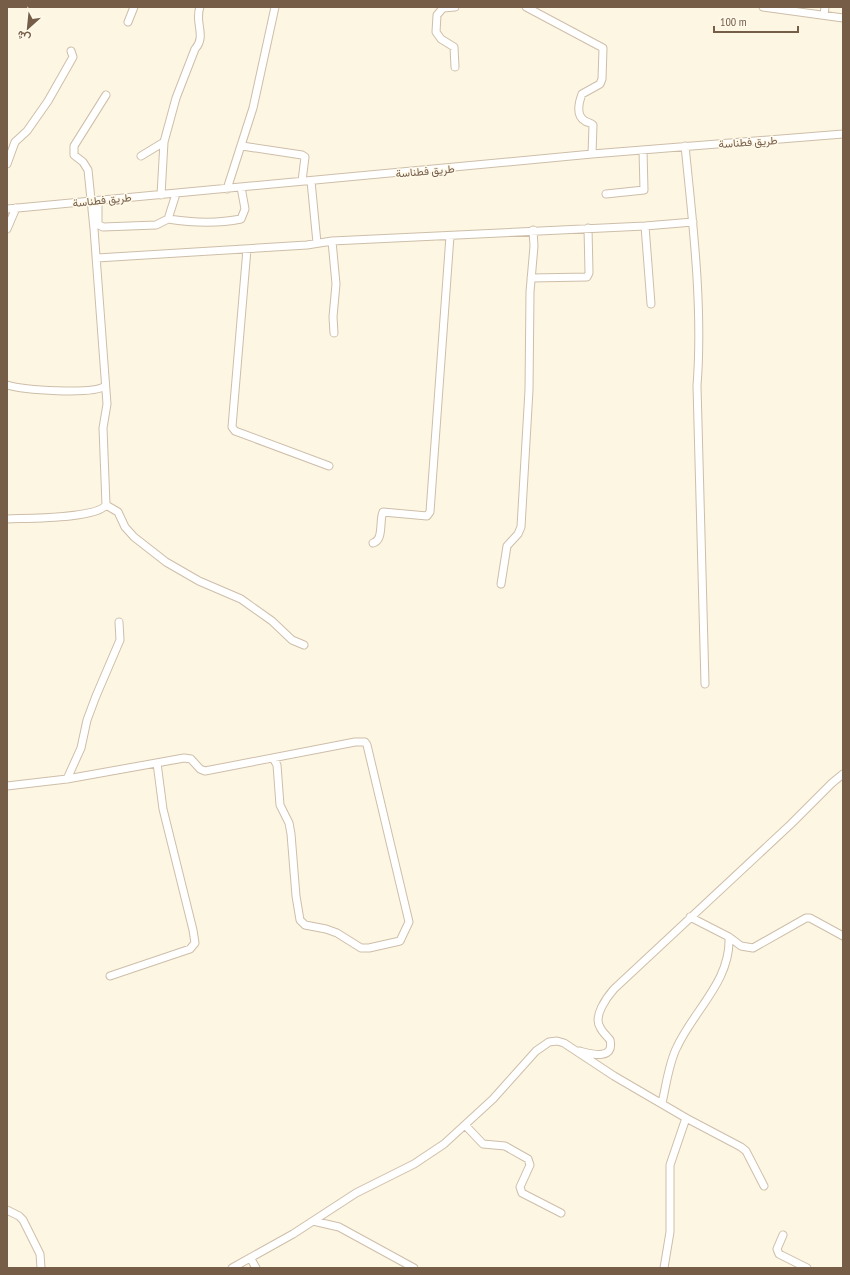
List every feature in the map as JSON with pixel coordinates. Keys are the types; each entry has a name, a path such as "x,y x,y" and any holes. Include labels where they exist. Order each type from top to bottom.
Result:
{"street":[{"path":"128,22 134,7"},
{"path":"161,195 164,142 176,98 195,49 200,42 201,33 197,15 200,7"},
{"path":"227,188 242,146 253,108 276,7"},
{"path":"455,7 443,8 438,15 436,32 441,39 454,47 455,66"},
{"path":"526,7 603,48 602,79 600,84 582,94 578,104 583,120 593,125 592,154"},
{"path":"763,7 843,18"},
{"path":"824,15 826,7"},
{"path":"7,164 14,142 26,131 48,101 73,57 71,51"},
{"path":"106,95 74,146 74,155 83,162 88,170 99,225 103,227 156,225 168,219 199,223 222,223 241,219 246,208 241,187"},
{"name":"طريق فطناسة","path":"7,209 592,154 843,134"},
{"path":"141,156 164,142"},
{"path":"242,146 297,153 302,155 305,157 302,181"},
{"path":"685,146 693,222 700,360 698,386 705,684"},
{"path":"606,194 644,190 643,150"},
{"path":"311,181 317,243"},
{"path":"168,219 176,194"},
{"path":"7,519 81,514 103,509 106,505 103,428 107,404 97,258 95,201"},
{"path":"7,229 16,208"},
{"path":"97,258 247,249 332,241 450,236 533,230 645,226 693,222"},
{"path":"645,226 651,304"},
{"path":"531,278 587,278 589,273 588,228"},
{"path":"501,584 507,546 518,534 520,527 529,390 531,278 534,246 533,230"},
{"path":"373,543 380,538 383,512 427,516 430,512 450,236"},
{"path":"332,241 336,284 333,317 334,333"},
{"path":"247,249 232,427 235,432 329,466"},
{"path":"7,385 16,388 61,391 94,390 105,386"},
{"path":"106,505 118,512 125,527 134,537 166,562 200,581 241,599 268,618 288,637 304,645"},
{"path":"67,779 81,748 87,720 96,696 120,640 119,622"},
{"path":"7,786 67,779 187,758 194,761 200,769 205,771 355,742 363,741 366,743 378,784 409,922 400,941 369,948 361,948 337,933 326,928 305,924 300,920 296,896 292,834 289,823 280,805 277,765 273,758"},
{"path":"110,976 190,949 194,943 193,930 163,809 158,763"},
{"path":"575,1050 597,1056 609,1049 610,1040 598,1023 603,1004 607,996 843,774"},
{"path":"690,917 729,937 741,946 753,948 806,918 810,918 843,936"},
{"path":"662,1104 676,1047 710,996 719,979 728,956 729,937"},
{"path":"232,1268 313,1222 356,1193 414,1164 444,1144 493,1099 542,1046 557,1041 564,1043 614,1076 686,1118 741,1147 746,1151 764,1186"},
{"path":"664,1268 670,1226 668,1179 670,1165 686,1118"},
{"path":"465,1125 483,1144 505,1146 528,1159 530,1165 520,1190 524,1195 561,1213"},
{"path":"7,1210 19,1216 23,1220 40,1254 42,1268"},
{"path":"313,1222 328,1224 339,1228 414,1268"},
{"path":"783,1235 777,1249 779,1254 807,1268"},
{"path":"250,1259 256,1268"}]}
